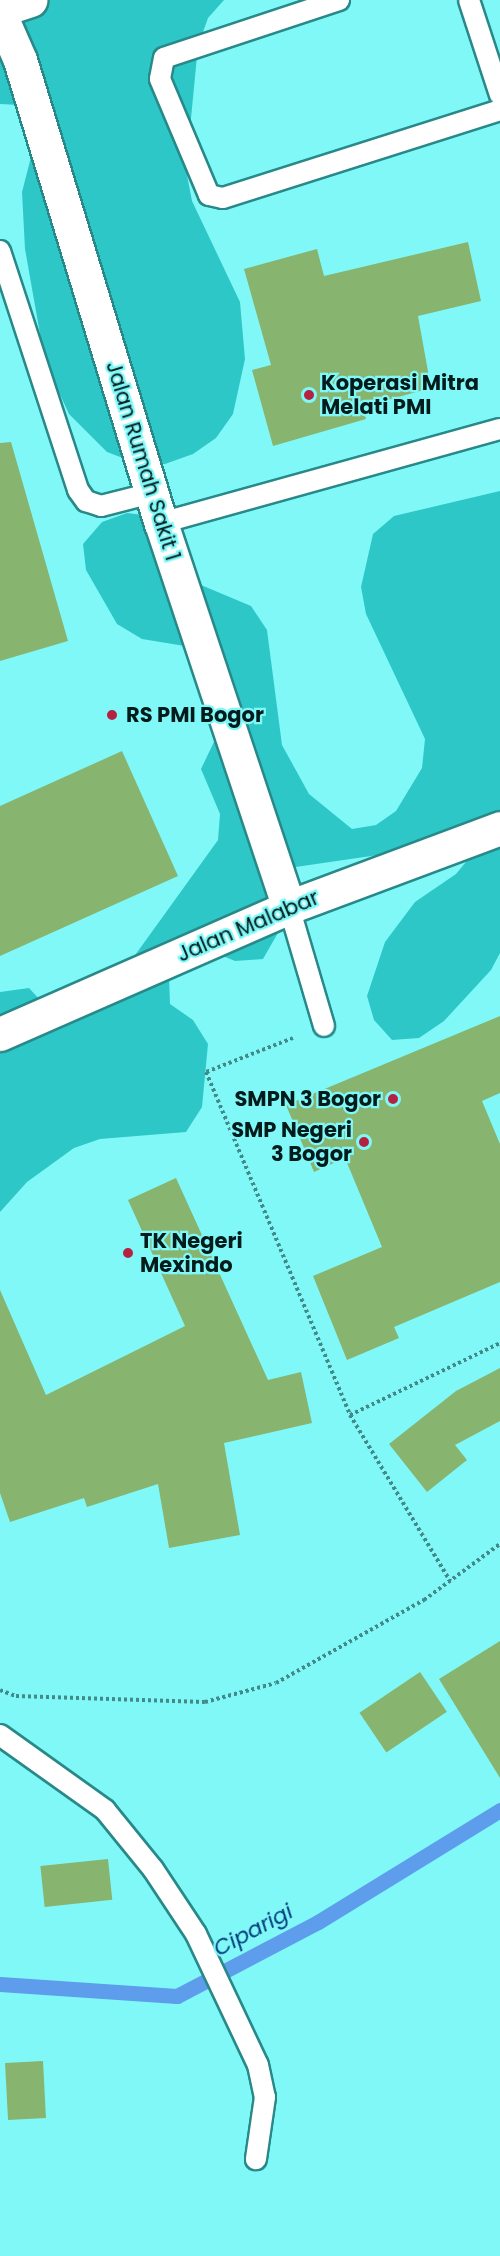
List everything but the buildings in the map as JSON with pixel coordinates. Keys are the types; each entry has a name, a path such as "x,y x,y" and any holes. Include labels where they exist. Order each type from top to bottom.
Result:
{"street":[{"path":"0,12 30,0"},
{"name":"Jalan Rumah Sakit 1","path":"0,12 20,60 157,508 288,907"},
{"name":"Jalan Malabar","path":"0,1034 288,907 500,828"}],"lane":[{"path":"339,0 164,58 160,78 209,195 223,198 500,110"},
{"path":"469,0 500,95"},
{"path":"0,251 78,490 86,501 101,506 157,508 500,429"},
{"path":"288,907 324,1026"},
{"path":"0,1735 105,1810 153,1869 205,1953 228,1995 258,2065 265,2097 256,2159"}],"path":[{"path":"324,1026 206,1072 350,1415 450,1581"},
{"path":"350,1415 500,1343"},
{"path":"0,1689 16,1696 205,1702 276,1683 450,1581 500,1544"}],"shaded area":[{"path":"0,0 224,0 208,18 198,46 186,170 192,201 240,302 245,359 233,414 216,438 193,454 165,464 136,463 107,452 69,414 45,362 25,249 22,192 31,157 29,123 20,105 0,104"},
{"path":"500,491 500,953 491,970 444,1021 419,1038 392,1040 374,1020 367,996 385,942 415,902 456,874 475,851 426,848 275,870 283,903 279,931 263,959 235,961 211,951 169,976 170,1004 193,1020 208,1044 202,1107 186,1132 100,1139 74,1148 27,1182 0,1212 0,992 29,988 52,1013 128,965 218,840 220,814 201,769 224,721 203,649 142,639 117,624 86,570 83,544 102,522 127,513 152,516 172,533 201,585 251,606 267,630 282,745 309,794 352,829 376,825 396,811 422,768 425,739 366,614 361,587 373,534 394,516"}],"waterway":[{"name":"Ciparigi","path":"0,1984 177,1996 318,1922 500,1810"}],"place":[{"name":"Koperasi Mitra Melati PMI","path":"309,395"},
{"name":"RS PMI Bogor","path":"112,715"},
{"name":"SMPN 3 Bogor","path":"393,1099"},
{"name":"SMP Negeri 3 Bogor","path":"364,1142"},
{"name":"TK Negeri Mexindo","path":"128,1253"}]}
